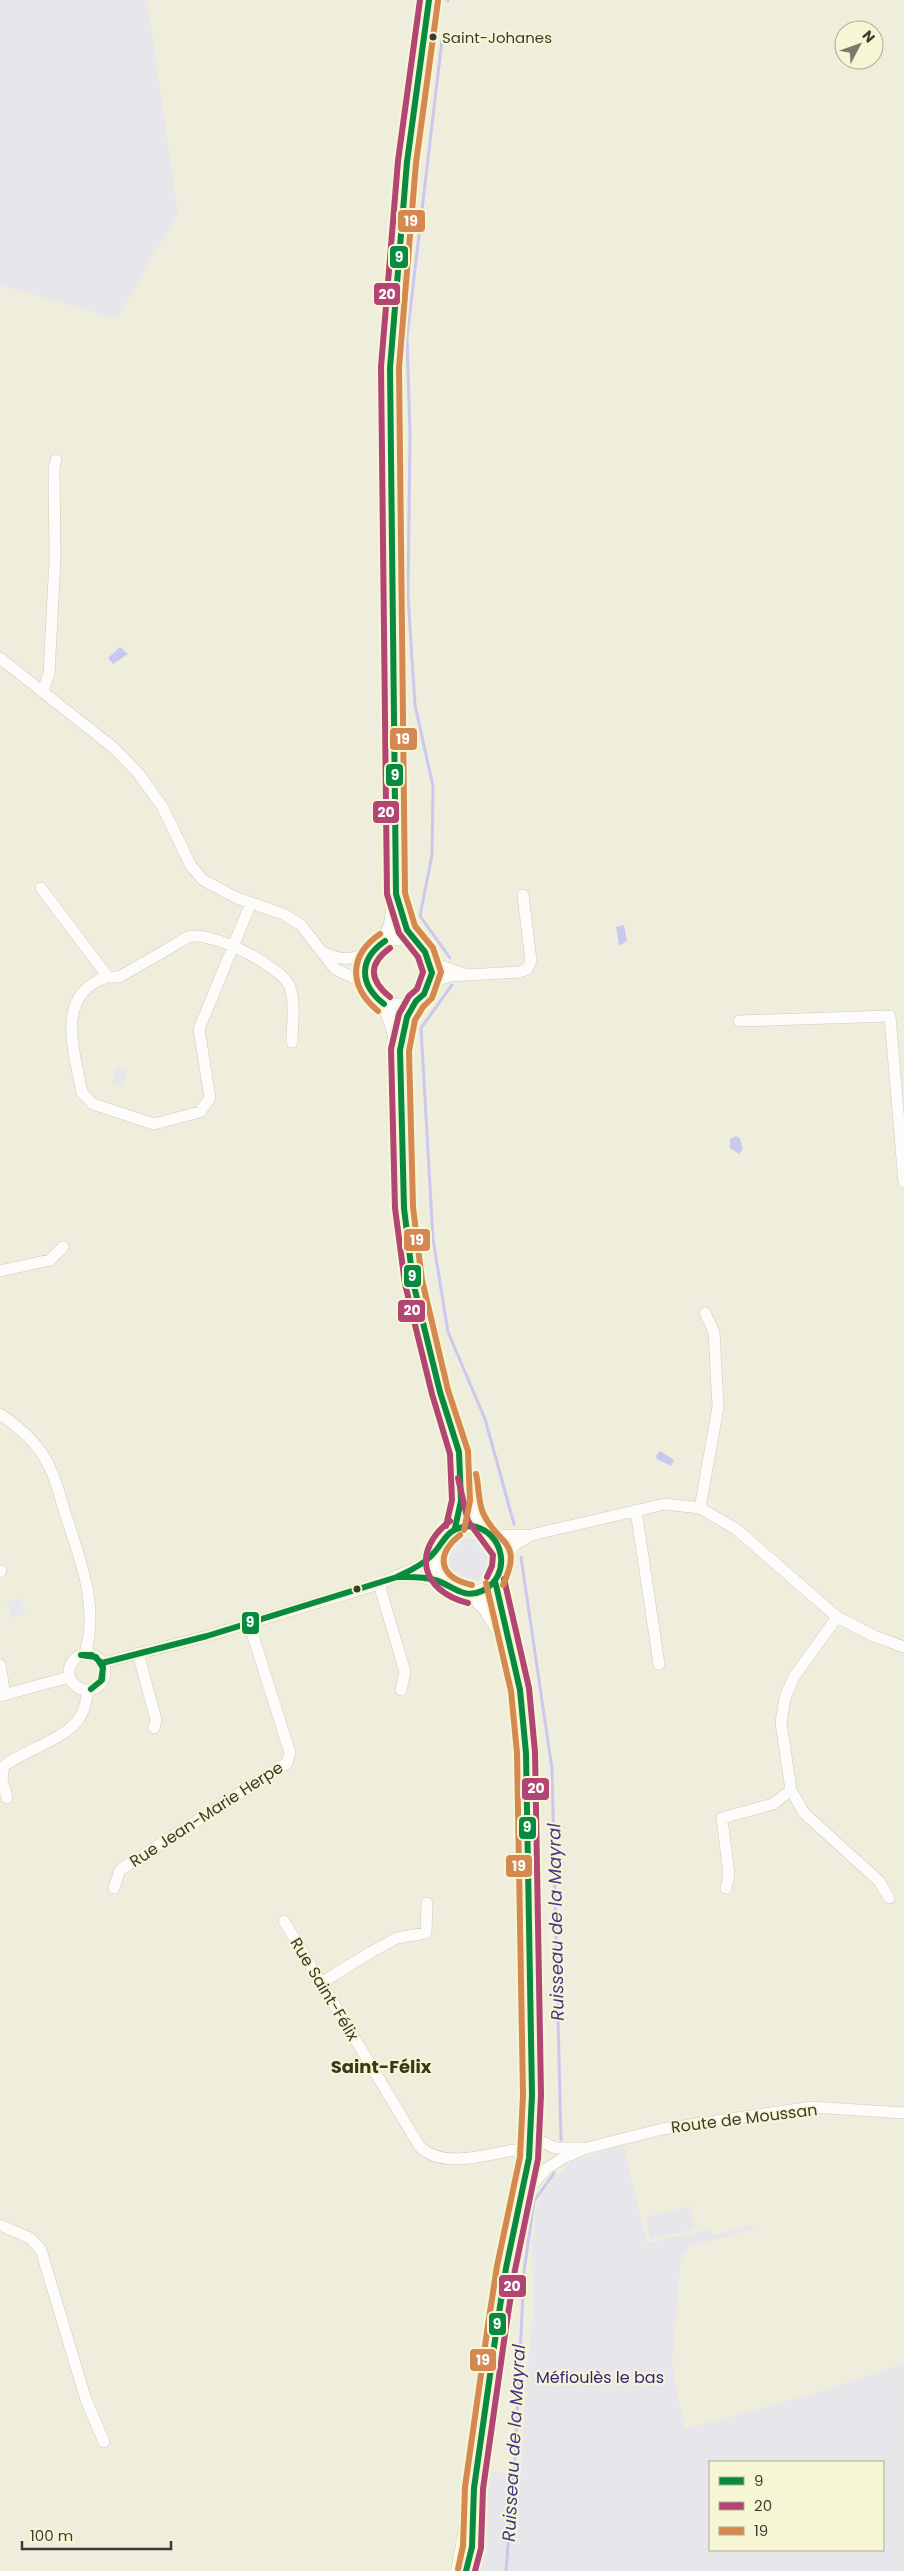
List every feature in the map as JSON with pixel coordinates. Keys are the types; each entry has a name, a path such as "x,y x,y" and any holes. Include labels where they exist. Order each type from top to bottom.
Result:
{"main road":[{"path":"400,1050 392,1021 384,1004 376,998 365,982 364,966 371,951 385,941 392,924 396,894 390,368 407,162 428,0"},
{"path":"384,1004 406,1006 424,994 430,982 430,962 425,952 406,930 396,894"},
{"path":"385,941 407,940 417,944"},
{"path":"416,1001 407,1017 400,1050 404,1208 413,1282 440,1392 468,1479 474,1514 500,1548 502,1559 500,1572 495,1581 483,1590 470,1594 460,1593 441,1582 435,1569 434,1553 442,1538 455,1528 470,1526 487,1532"},
{"path":"455,1528 462,1501 459,1452"},
{"path":"495,1581 520,1690 526,1753 531,2029 528,2158 506,2268"},
{"path":"470,1594 485,1608 510,1653"},
{"path":"458,2571 474,2488 522,2152 531,2029"},
{"path":"466,2571 472,2547 474,2488"}],"street":[{"path":"43,690 49,674 55,559 54,468 56,460"},
{"path":"0,658 43,690 115,749 138,773 162,806 191,866 203,880 216,888 283,914 301,925 334,968 365,982"},
{"path":"41,888 108,977"},
{"path":"430,982 450,976 520,972 527,969 531,961 523,895"},
{"path":"252,903 234,947 199,1029 210,1098 200,1112 165,1123 154,1124 93,1104 82,1093 71,1030 73,1010 85,990 97,980 118,977 189,937 206,938 234,947 277,972 288,984 291,996 292,1042"},
{"path":"324,953 348,960 358,958 371,951"},
{"path":"430,962 466,974"},
{"path":"739,1021 890,1016 904,1182"},
{"path":"0,1271 50,1260 63,1247"},
{"path":"700,1508 718,1406 714,1332 705,1313"},
{"path":"0,1414 14,1423 35,1445 49,1465 87,1579 91,1609 85,1654"},
{"path":"487,1532 531,1535 665,1504 700,1508 736,1529 837,1617 874,1636 904,1647"},
{"path":"636,1510 658,1664"},
{"path":"502,1559 516,1544 531,1535"},
{"path":"102,1663 249,1623 379,1584 419,1566 434,1553"},
{"path":"397,1577 418,1577 441,1582"},
{"path":"379,1584 405,1672 401,1690"},
{"path":"837,1617 792,1679 785,1698 781,1723 791,1790 804,1813 879,1881 889,1898"},
{"name":"Rue Jean-Marie Herpe","path":"114,1888 120,1870 287,1763 290,1753 249,1623"},
{"path":"138,1653 156,1720 154,1728"},
{"path":"85,1654 92,1654 102,1663 104,1669 102,1680 99,1685 88,1690 74,1685 69,1677 72,1661 85,1654"},
{"path":"0,1665 2,1696 69,1677"},
{"path":"7,1798 2,1779 4,1766 14,1758 62,1733 79,1720 88,1690"},
{"path":"726,1888 729,1875 722,1818 773,1804 791,1790"},
{"path":"321,1983 397,1938 426,1933 427,1903"},
{"name":"Rue Saint-Félix","path":"284,1920 420,2147 428,2154 442,2159 514,2150 522,2152"},
{"name":"Route de Moussan","path":"587,2148 662,2129 812,2107 904,2113"},
{"path":"530,2136 555,2148 587,2148"},
{"path":"521,2197 546,2169 587,2148"},
{"path":"0,2225 30,2238 41,2250 86,2400 104,2442"}],"green space":[{"path":"0,0 147,0 178,213 117,319 0,285"},
{"path":"118,1066 128,1070 122,1087 112,1083"},
{"path":"461,1538 471,1538 485,1548 489,1561 485,1574 479,1580 471,1584 461,1584 447,1574 443,1566 443,1556 453,1542"},
{"path":"22,1598 25,1615 10,1617 7,1601"},
{"name":"Méfioulès le bas","path":"623,2145 647,2243 711,2229 713,2235 753,2225 754,2229 691,2246 681,2258 672,2367 685,2429 802,2397 904,2363 904,2571 469,2571 484,2472 520,2473 530,2339 534,2311 532,2243 537,2203 554,2173 560,2174 570,2162"},
{"path":"690,2206 695,2229 650,2239 645,2217"}],"water":[{"path":"120,647 128,654 113,664 108,658"},
{"path":"624,925 627,941 619,946 616,927"},
{"path":"736,1136 740,1138 743,1149 739,1154 730,1148 730,1139"},
{"path":"660,1451 674,1460 671,1466 657,1459 656,1456"}],"waterway":[{"name":"Ruisseau de la Mayral","path":"442,40 407,337 410,435 408,596 415,705 433,786 432,855 420,916 450,958"},
{"name":"Ruisseau de la Mayral","path":"452,985 421,1028 433,1239 448,1332 485,1419 514,1524"},
{"name":"Ruisseau de la Mayral","path":"521,1557 552,1769 561,2140"},
{"name":"Ruisseau de la Mayral","path":"506,2571 515,2458 524,2272 534,2201 554,2173"}],"transit line":[{"name":"20","path":"420,0 398,161 381,367 387,894 399,933 418,957 423,972 417,989 409,996 399,1014 391,1049 395,1208 405,1284 432,1394 450,1454 452,1500 446,1526"},
{"name":"9","path":"429,0 407,162 390,368 396,894 407,930 425,952 432,973 424,994 416,1001 407,1017 400,1050 404,1208 413,1282 440,1392 459,1452 461,1501 455,1528"},
{"name":"19","path":"438,1 416,163 399,368 405,893 415,926 433,948 441,972 432,998 423,1007 415,1020 409,1051 413,1207 422,1280 448,1390 468,1451 470,1501 464,1530"},
{"name":"19","path":"378,1011 368,1002 362,992 357,982 356,972 362,952 380,934"},
{"name":"9","path":"384,1004 370,988 365,972 370,956 385,941"},
{"name":"20","path":"390,948 378,960 374,972 378,984 390,997"},
{"name":"19","path":"476,1474 483,1513 510,1551 509,1570 503,1585"},
{"name":"20","path":"458,1478 468,1521 493,1555 492,1566 487,1577"},
{"name":"20","path":"450,1521 438,1533 430,1545 426,1557 427,1569 431,1580 440,1589 452,1597 468,1603"},
{"name":"9","path":"472,1526 483,1530 491,1536 501,1555 498,1575 492,1584 482,1591 469,1594 430,1579 397,1577 426,1560 451,1532 456,1529 472,1526"},
{"name":"19","path":"460,1535 446,1551 444,1565 447,1572 453,1577 461,1582 472,1585"},
{"name":"9","path":"102,1663 207,1636 397,1577"},
{"name":"20","path":"475,2571 481,2548 483,2489 506,2327 515,2270 538,2159 541,2095 535,1752 529,1688 504,1579"},
{"name":"9","path":"466,2571 472,2547 474,2488 497,2326 506,2268 529,2158 532,2095 526,1753 520,1690 495,1581"},
{"name":"19","path":"458,2569 463,2546 465,2487 488,2325 497,2266 520,2157 523,2095 517,1753 511,1691 486,1583"},
{"name":"9","path":"81,1655 92,1655 103,1664 102,1680 91,1689"},
{"name":"9","path":"81,1655 96,1657 103,1668 101,1681 91,1689"}],"place":[{"name":"Saint-Johanes","path":"433,37"}],"district":[{"name":"Saint-Félix","path":"381,2067"}]}
